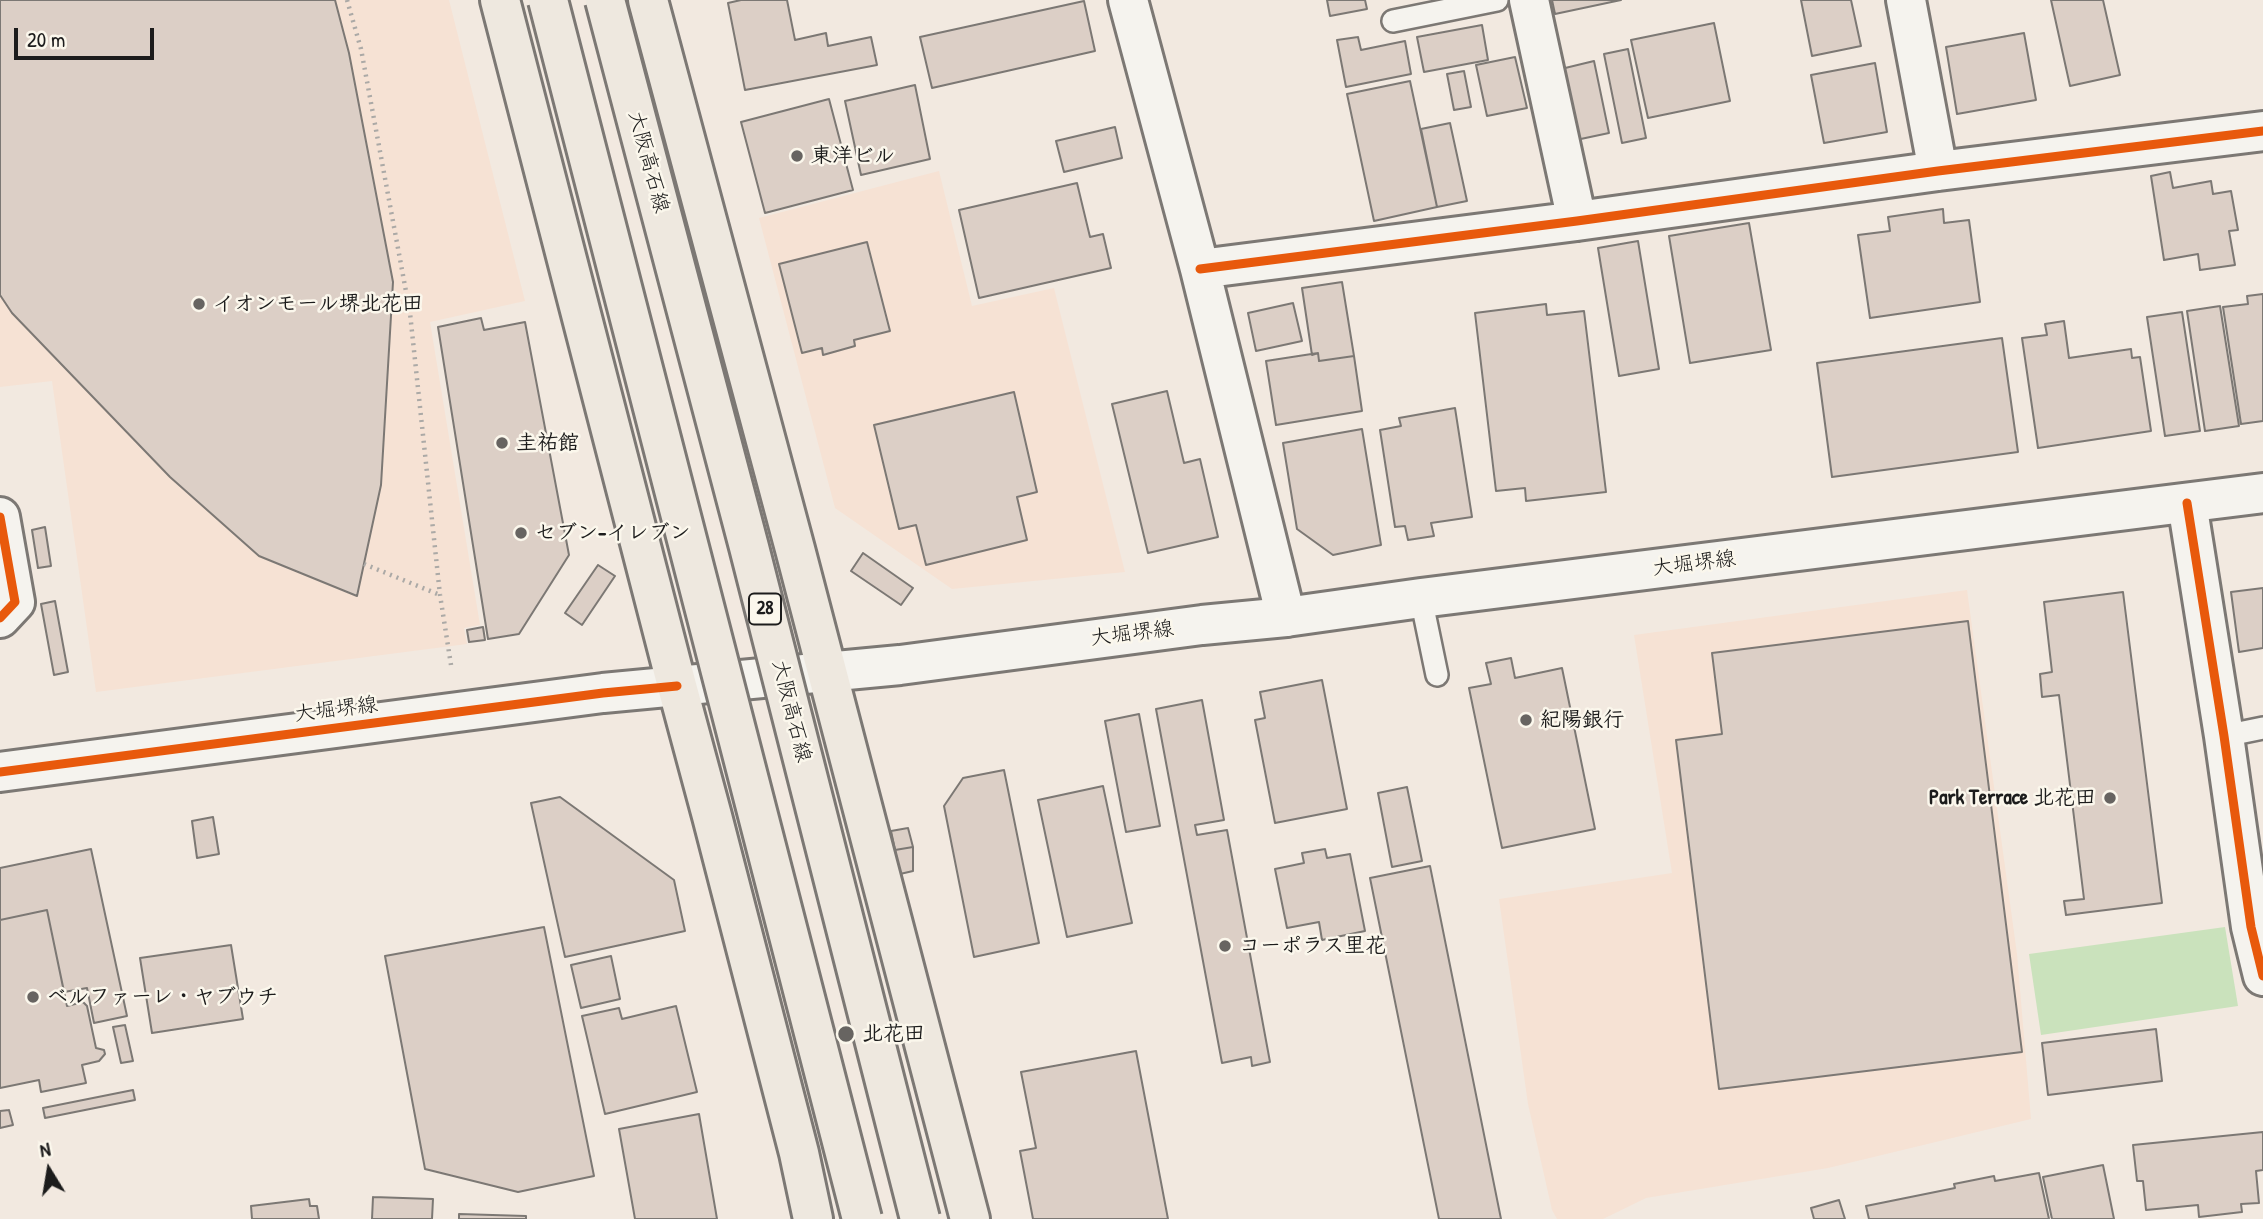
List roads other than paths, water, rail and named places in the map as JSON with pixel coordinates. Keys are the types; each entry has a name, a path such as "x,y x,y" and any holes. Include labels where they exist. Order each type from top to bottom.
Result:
{"main road":[{"path":"500,0 775,1059 813,1219"},
{"path":"548,0 862,1219"},
{"name":"大阪高石線","path":"606,0 920,1219"},
{"path":"649,0 970,1219"}],"street":[{"path":"1128,0 1200,269 1286,617"},
{"path":"1529,0 1577,221"},
{"path":"1906,0 1938,171"},
{"path":"1200,269 1938,171 2263,131"},
{"name":"大堀堺線","path":"0,772 603,693 827,673 2263,493"},
{"path":"2187,503 2251,927 2263,976"},
{"path":"0,517 15,602 0,618"}],"lane":[{"path":"1393,21 1497,0"},
{"path":"1422,598 1437,674"},
{"path":"2224,736 2263,728"}],"place":[{"name":"東洋ビル","path":"797,156"},
{"name":"イオンモール堺北花田","path":"199,304"},
{"name":"圭祐館","path":"502,443"},
{"name":"セブン-イレブン","path":"521,533"},
{"name":"紀陽銀行","path":"1526,720"},
{"name":"Park Terrace 北花田","path":"2110,798"},
{"name":"コーポラス里花","path":"1225,946"},
{"name":"ベルファーレ・ヤブウチ","path":"33,997"},
{"name":"北花田","path":"846,1034"}]}
